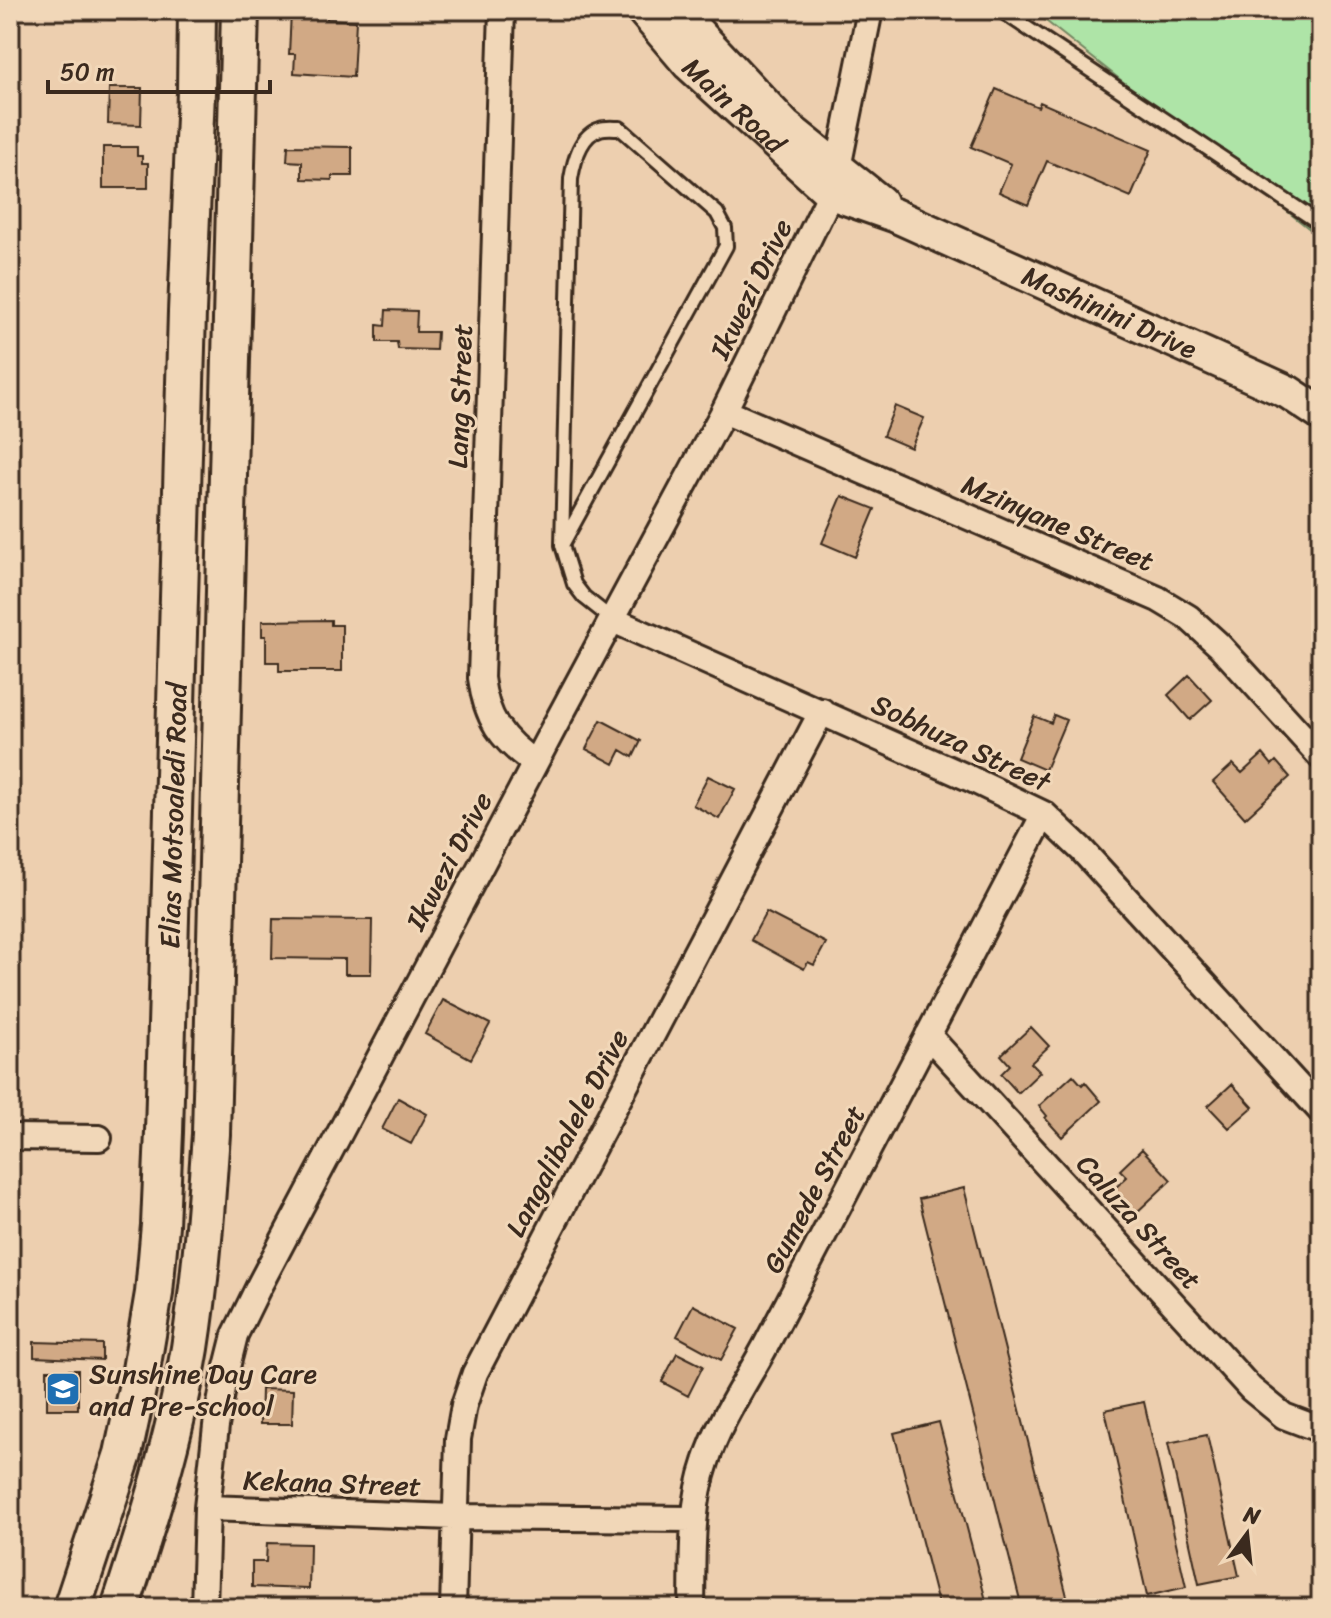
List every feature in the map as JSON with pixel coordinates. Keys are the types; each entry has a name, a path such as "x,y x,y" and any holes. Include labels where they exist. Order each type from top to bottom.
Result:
{"main road":[{"name":"Elias Motsoaledi Road","path":"72,1608 123,1454 154,1293 160,1225 197,10"},
{"name":"Elias Motsoaledi Road","path":"120,1608 155,1501 173,1430 189,1349 204,1238 211,1134 240,10"}],"street":[{"name":"Lang Street","path":"502,10 481,678 491,719 510,744 535,763"},
{"name":"Main Road","path":"643,10 689,64 835,181"},
{"name":"Ikwezi Drive","path":"204,1608 207,1508 216,1426 235,1335 724,411 835,181 870,10"},
{"name":"Main Road","path":"687,15 743,84 835,181"},
{"name":"Mashinini Drive","path":"835,181 894,215 1288,392 1321,414"},
{"name":"Mzinyane Street","path":"724,411 1158,599 1188,617 1219,645 1321,757"},
{"name":"Sobhuza Street","path":"613,620 822,711 1044,814 1081,849 1321,1111"},
{"name":"Langalibalele Drive","path":"453,1608 458,1439 464,1405 475,1373 822,711"},
{"name":"Gumede Street","path":"692,1608 694,1519 706,1460 1044,814"},
{"name":"Caluza Street","path":"928,1035 1251,1389 1284,1416 1321,1430"},
{"path":"10,1137 99,1138"},
{"name":"Kekana Street","path":"207,1508 454,1517 694,1519"}],"lane":[{"path":"1000,10 1321,224"},
{"path":"562,545 726,246 725,228 717,213 620,128 600,129 590,135 574,157 562,545 574,584 584,597 613,620"}],"green space":[{"path":"1032,10 1321,10 1321,238"}],"building":[{"path":"108,10 137,10 137,20 108,19"},
{"path":"291,12 327,14 327,19 356,21 353,77 294,73 295,54 289,54"},
{"path":"109,88 142,88 141,125 108,124"},
{"path":"996,89 1038,107 1040,102 1151,150 1131,197 1047,161 1028,205 999,192 1011,164 971,147"},
{"path":"288,146 352,147 352,176 332,176 332,180 302,179 302,162 287,161"},
{"path":"103,147 137,147 137,156 142,156 142,163 148,163 148,188 103,188"},
{"path":"386,310 417,311 416,332 437,332 436,350 398,349 397,342 377,342 377,325 385,326"},
{"path":"895,406 924,418 911,448 883,436"},
{"path":"842,496 875,509 855,557 822,543"},
{"path":"331,620 331,625 342,625 342,671 279,671 279,662 266,662 266,636 262,636 262,621"},
{"path":"1189,675 1212,700 1190,720 1168,695"},
{"path":"1054,715 1066,720 1045,770 1017,758 1034,716 1051,723"},
{"path":"601,720 641,741 633,757 621,750 614,764 586,749"},
{"path":"1263,754 1272,765 1276,761 1290,777 1245,818 1213,782 1233,764 1242,773"},
{"path":"708,776 735,789 719,819 693,805"},
{"path":"766,912 826,943 814,965 808,962 804,969 751,940"},
{"path":"273,919 372,920 371,974 345,974 345,959 272,958"},
{"path":"443,1000 490,1024 471,1059 425,1034"},
{"path":"1031,1027 1049,1046 1031,1063 1040,1072 1018,1093 1001,1074 1010,1065 1001,1055"},
{"path":"1073,1075 1082,1085 1085,1082 1101,1101 1062,1137 1039,1106"},
{"path":"1232,1084 1253,1107 1229,1128 1208,1106"},
{"path":"398,1098 427,1114 411,1144 382,1129"},
{"path":"1142,1149 1171,1180 1135,1214 1113,1190 1127,1177 1120,1170"},
{"path":"964,1188 1070,1608 1022,1608 919,1199"},
{"path":"693,1305 738,1329 721,1360 677,1336"},
{"name":"Sunshine Day Care and Pre-school","path":"34,1342 102,1344 102,1360 34,1357"},
{"path":"677,1353 703,1366 688,1396 662,1382"},
{"name":"Sunshine Day Care and Pre-school","path":"47,1370 78,1370 78,1409 47,1409"},
{"path":"261,1389 293,1390 292,1424 260,1424"},
{"path":"1144,1402 1186,1587 1147,1596 1105,1410"},
{"path":"939,1422 988,1608 939,1608 894,1433"},
{"path":"1207,1435 1239,1576 1199,1584 1168,1443"},
{"path":"267,1543 310,1544 309,1589 252,1587 252,1562 266,1562"},
{"path":"378,1601 409,1602 409,1608 378,1608"}],"place":[{"name":"Sunshine Day Care and Pre-school","path":"63,1389"}]}
